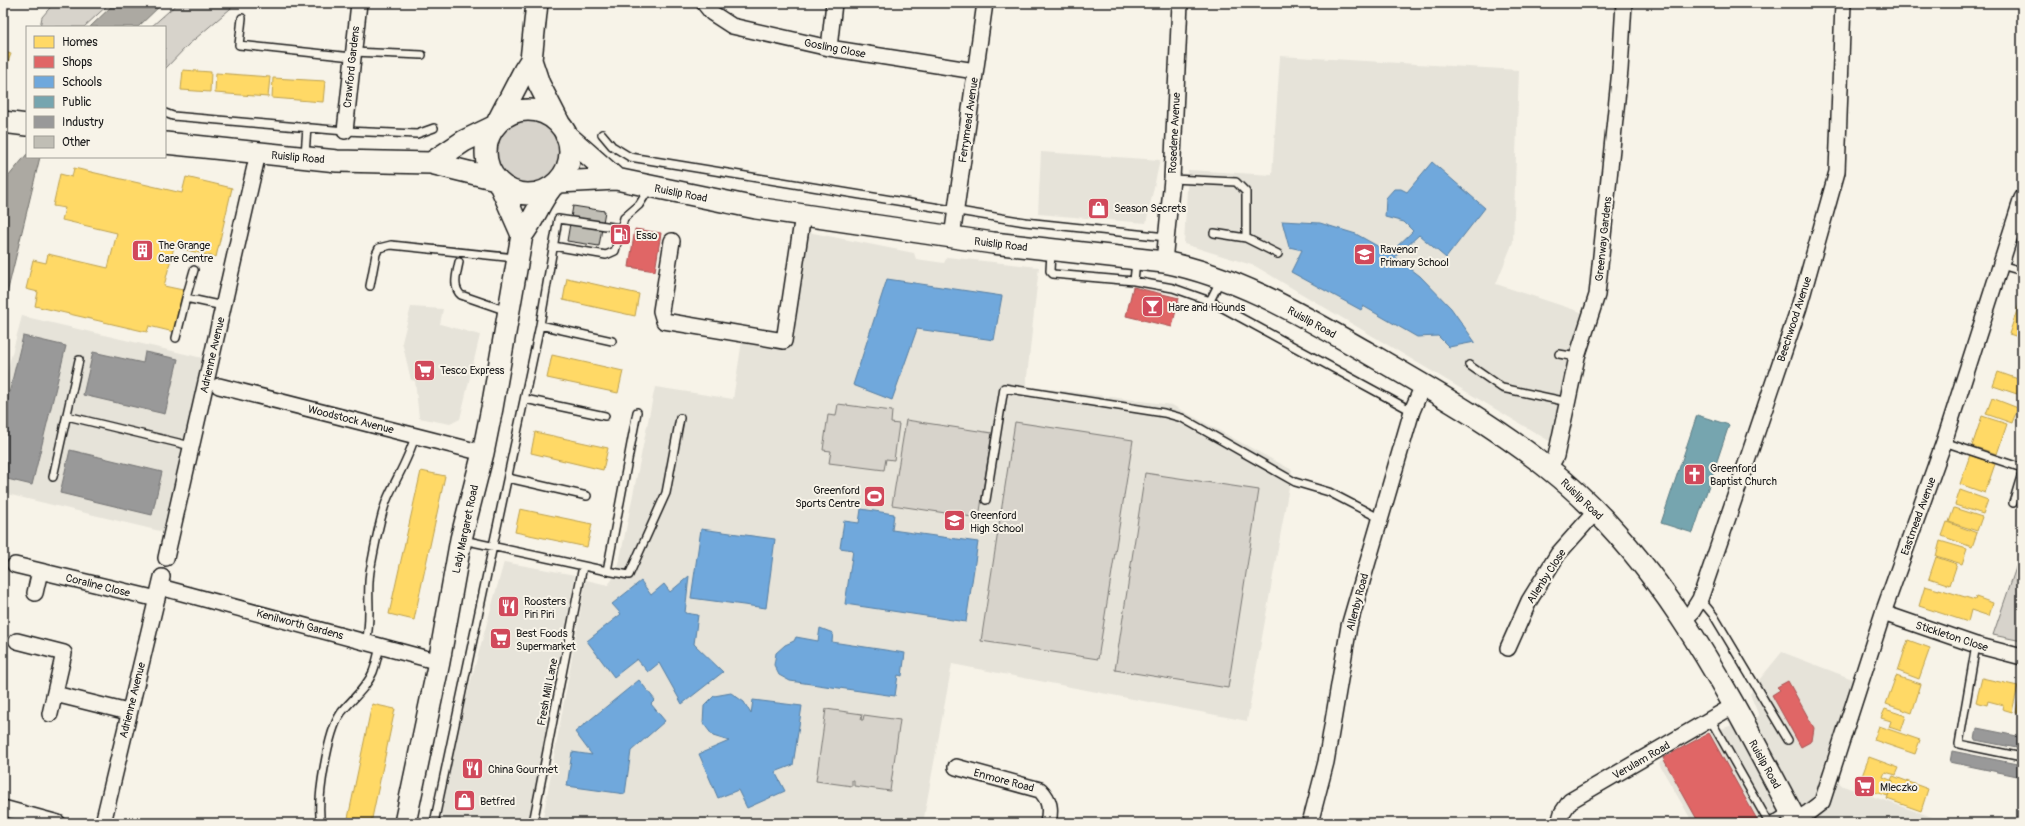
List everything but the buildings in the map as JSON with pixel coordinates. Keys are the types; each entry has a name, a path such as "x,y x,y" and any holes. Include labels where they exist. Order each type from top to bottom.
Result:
{"main road":[{"path":"496,182 513,192 527,195 539,193 555,185 567,169 570,158 570,147 563,129 539,84 532,60 537,3"},
{"path":"522,235 486,162 485,148 524,71 532,60"},
{"path":"431,163 464,141 517,111 530,110 545,114 563,129"},
{"name":"Ruislip Road","path":"563,129 616,179"},
{"name":"Ruislip Road","path":"166,143 305,158 376,163 431,163 496,182"},
{"name":"Ruislip Road","path":"555,185 616,179 756,211 803,215 1052,250 1164,262 1221,279 1263,295 1423,385 1496,430 1549,468 1596,511 1643,564 1684,620 1794,818"},
{"name":"Lady Margaret Road","path":"405,823 440,662 460,539 483,453 522,235 534,219 540,202 555,185"}],"street":[{"name":"Crawford Gardens","path":"345,131 352,54 359,3"},
{"name":"Gosling Close","path":"704,3 712,13 732,26 829,48 975,71"},
{"path":"829,48 834,3"},
{"name":"Ferrymead Avenue","path":"952,237 985,3"},
{"name":"Rosedene Avenue","path":"1164,262 1172,179 1180,3"},
{"name":"Greenway Gardens","path":"1549,468 1556,456 1569,402 1577,356 1597,295 1620,70 1624,3"},
{"name":"Beechwood Avenue","path":"1684,620 1692,612 1700,599 1799,307 1838,172 1843,3"},
{"name":"Adrienne Avenue","path":"166,558 258,153"},
{"name":"Eastmead Avenue","path":"1794,818 1810,812 1822,802 1883,613 1944,442 2022,198"},
{"path":"672,241 661,311 664,321 784,342 803,215"},
{"name":"Allenby Road","path":"1310,823 1326,762 1349,626 1412,412 1423,385"},
{"name":"Woodstock Avenue","path":"219,386 483,453"},
{"name":"Allenby Close","path":"1508,648 1529,601 1558,554 1596,511"},
{"name":"Coraline Close","path":"15,565 40,571 160,588"},
{"path":"35,593 40,571"},
{"name":"Adrienne Avenue","path":"103,823 128,712 160,588"},
{"name":"Kenilworth Gardens","path":"160,588 440,662"},
{"name":"Stickleton Close","path":"1883,613 1976,645 2022,657"},
{"path":"17,641 64,653 50,714"},
{"path":"55,694 128,712"},
{"name":"Verulam Road","path":"1559,823 1562,813 1570,801 1733,706"},
{"name":"Enmore Road","path":"956,767 1040,790 1048,798 1050,811 1048,823"},
{"path":"3,808 58,823"}],"lane":[{"path":"242,18 239,45 352,54 422,55"},
{"path":"166,113 173,116 345,131 416,134 434,128"},
{"path":"305,158 307,127"},
{"path":"602,134 612,146 630,157 1025,222 1166,237"},
{"path":"1172,179 1236,182 1246,192 1246,238"},
{"path":"554,246 606,255 615,251 620,228 624,218 638,205 650,187"},
{"path":"434,823 525,399 540,325 558,219 620,228"},
{"path":"1214,233 1246,238 1278,254"},
{"path":"370,286 376,254 379,248 391,245 518,258"},
{"path":"1052,250 1050,271 1053,274 1134,281 1172,288 1210,301 1412,412"},
{"path":"1134,281 1137,258"},
{"path":"459,262 456,285 457,291 461,295 509,312"},
{"path":"2001,264 2022,271"},
{"path":"176,338 194,270"},
{"path":"1210,301 1221,279"},
{"path":"186,298 223,306"},
{"path":"540,325 612,341"},
{"path":"1559,354 1577,356"},
{"path":"53,477 80,360"},
{"path":"1469,365 1502,388 1569,402"},
{"path":"986,500 1004,388 1164,412 1182,418 1295,482 1330,492 1381,519"},
{"path":"525,399 605,416"},
{"path":"608,571 637,412"},
{"path":"67,416 191,446"},
{"path":"460,539 629,575 666,493 680,418"},
{"path":"321,823 319,799 333,732 341,714 359,694 373,673 373,644 370,626 368,584 370,567 387,499 402,471 415,436"},
{"path":"1944,442 2022,468"},
{"path":"2013,504 2022,473"},
{"path":"508,478 587,496"},
{"name":"Fresh Mill Lane","path":"533,823 583,566"},
{"path":"1700,599 1714,616 1788,740"},
{"path":"1976,645 1959,744 2022,757"},
{"path":"1710,719 1769,823 1794,818"}],"shaded area":[{"path":"54,3 110,3 85,26 40,26 42,17"},
{"path":"115,3 163,3 139,26 91,26"},
{"path":"178,3 237,3 188,45 166,68 166,26 152,26"},
{"name":"Ravenor Primary School","path":"1280,56 1519,70 1513,242 1496,284 1587,314 1556,445 1255,266 1184,244 1188,170 1272,175"},
{"path":"522,117 536,117 548,123 557,132 563,144 561,164 553,175 542,183 536,185 522,185 516,183 505,175 497,164 495,158 495,144 497,138 505,127 516,119"},
{"path":"1041,152 1160,160 1146,223 1038,214"},
{"path":"26,155 26,158 40,158 3,310 3,183"},
{"name":"Greenford High School","path":"803,231 914,253 916,259 944,263 947,257 1039,267 1026,386 1172,405 1292,470 1247,721 952,664 923,823 542,823 586,580 608,585 617,573 655,387 733,399 744,328 789,334"},
{"path":"411,307 443,309 440,324 480,335 460,419 450,424 419,418 415,381 411,380 402,342"},
{"path":"22,316 211,360 168,533 3,493 3,387"},
{"path":"838,404 892,411 891,423 899,424 894,460 886,459 884,470 829,463 831,451 823,450 828,415 836,416"},
{"path":"906,420 992,433 979,518 892,505"},
{"path":"1015,422 1133,440 1098,659 981,641"},
{"path":"1145,473 1259,490 1228,688 1115,670"},
{"path":"2022,550 2022,641 1993,635"},
{"path":"504,562 575,575 531,823 431,823"},
{"path":"1782,652 1855,680 1822,769 1843,786 1932,817 1929,823 1818,823 1806,803 1783,823 1693,823 1659,764 1663,758 1709,733 1759,716 1750,694 1759,680"},
{"path":"826,709 862,714 861,720 863,720 864,715 900,720 890,791 854,786 854,780 852,780 852,786 816,781"}],"place":[{"name":"Season Secrets","path":"1098,208"},
{"name":"Esso","path":"621,235"},
{"name":"The Grange Care Centre","path":"143,251"},
{"name":"Ravenor Primary School","path":"1364,255"},
{"name":"Hare and Hounds","path":"1152,307"},
{"name":"Tesco Express","path":"424,370"},
{"name":"Greenford Baptist Church","path":"1695,474"},
{"name":"Greenford Sports Centre","path":"875,496"},
{"name":"Greenford High School","path":"955,521"},
{"name":"Roosters Piri Piri","path":"508,607"},
{"name":"Best Foods Supermarket","path":"501,639"},
{"name":"China Gourmet","path":"472,769"},
{"name":"Mleczko","path":"1865,787"},
{"name":"Betfred","path":"465,801"}]}
